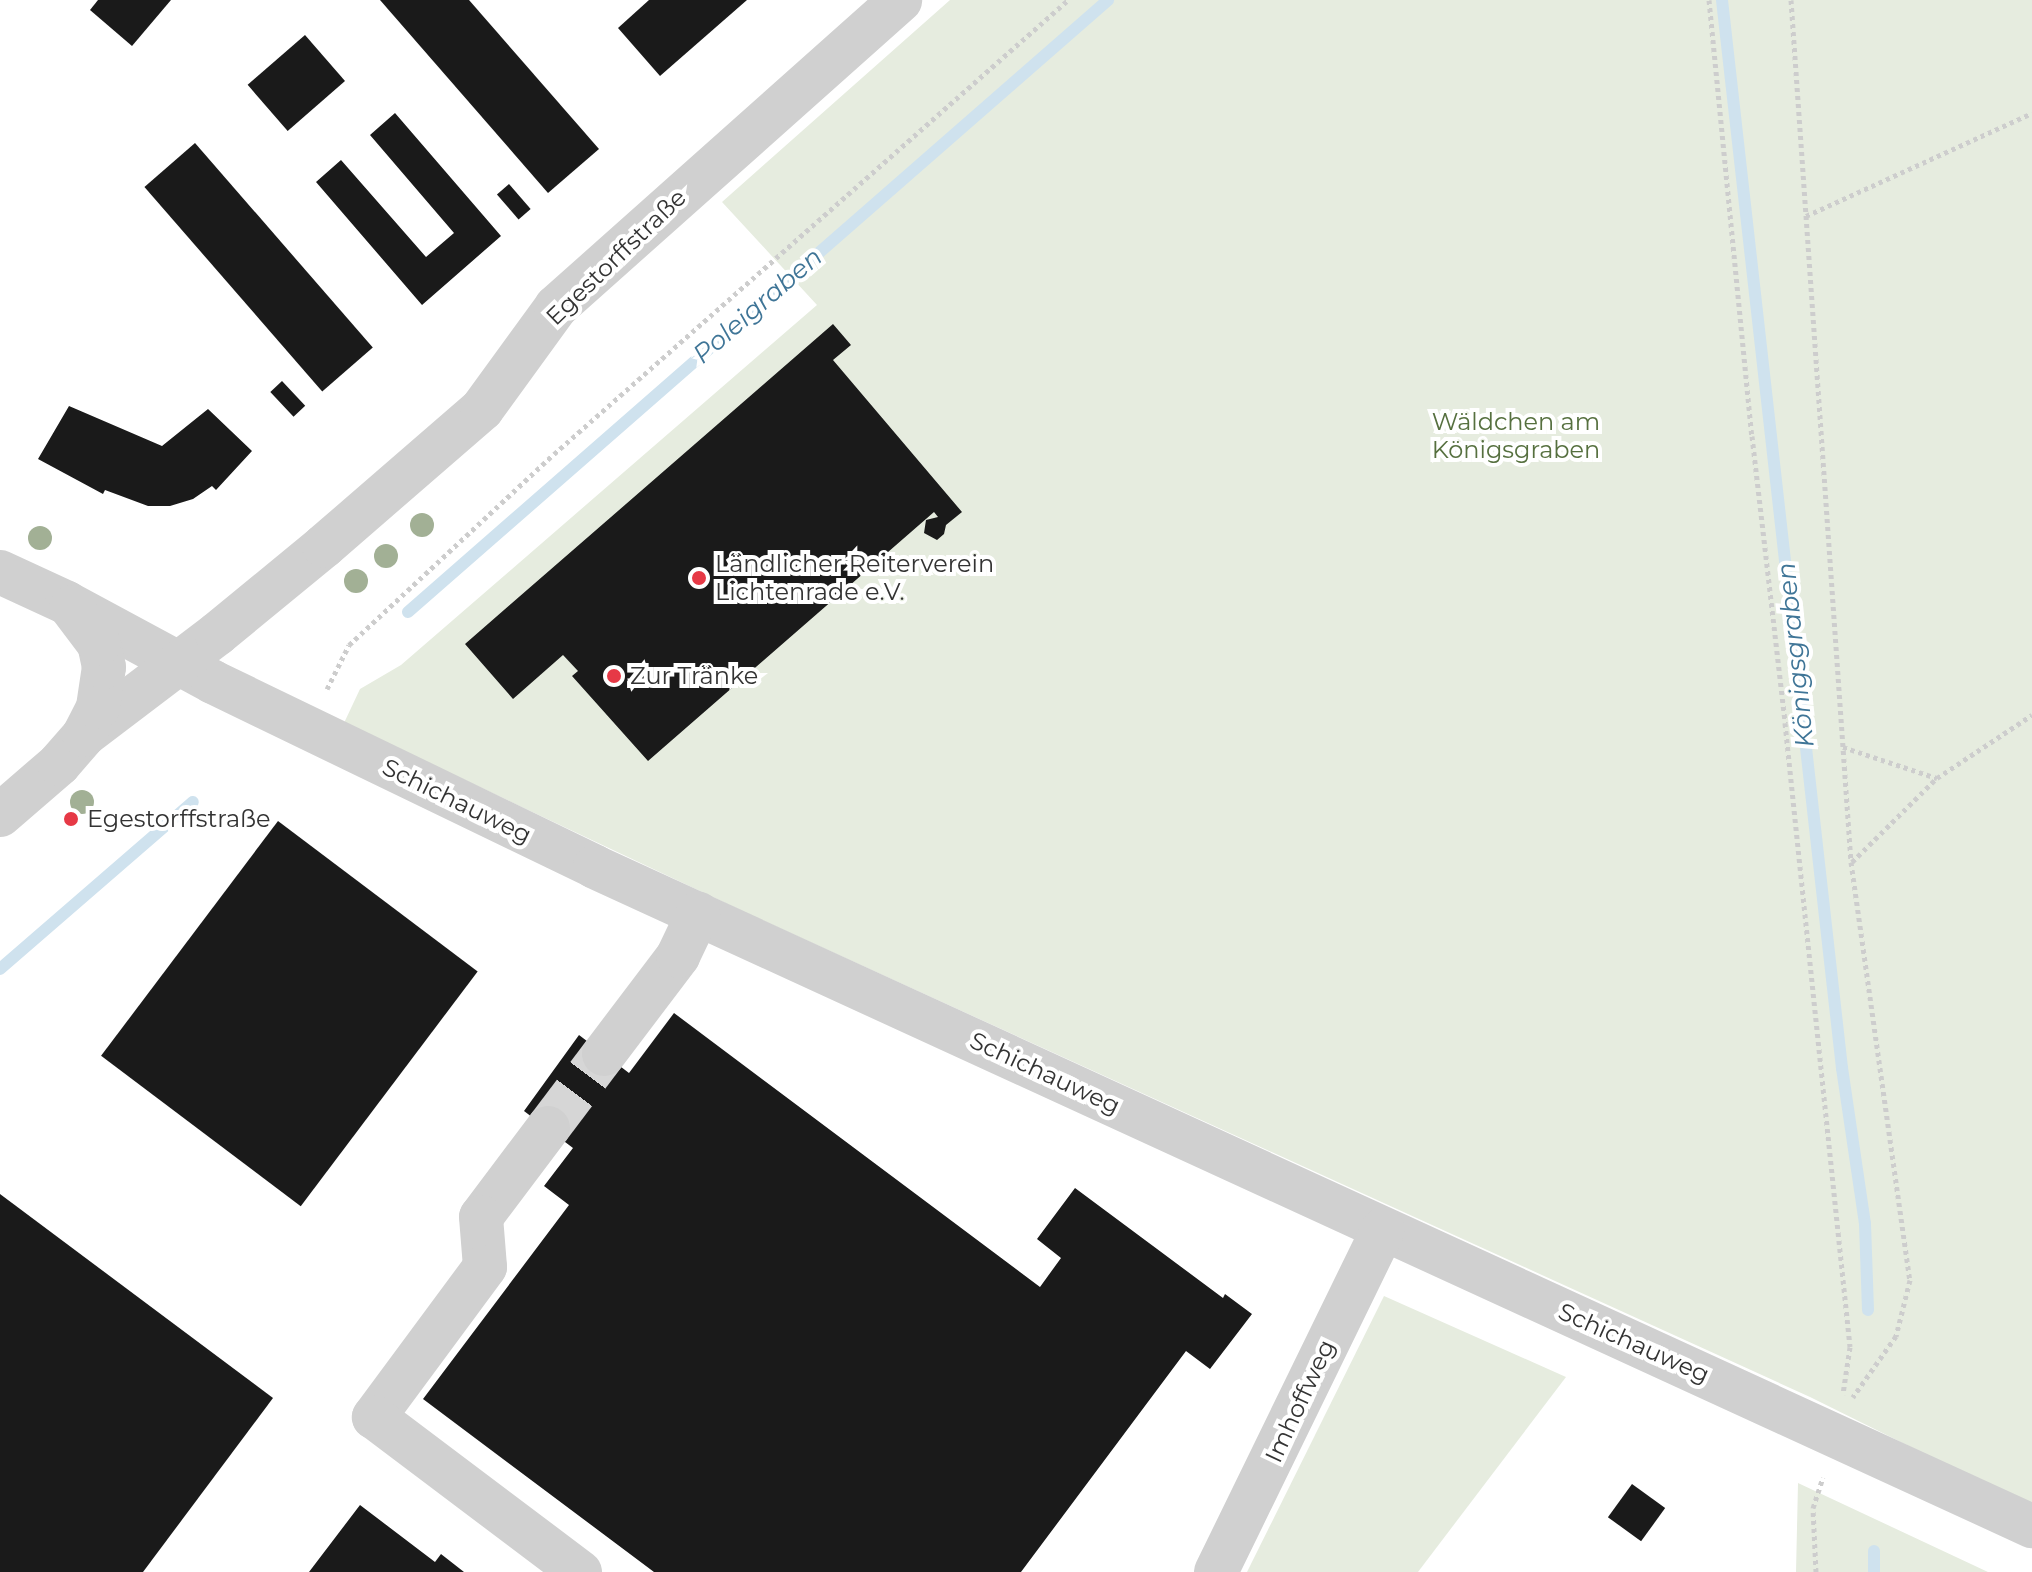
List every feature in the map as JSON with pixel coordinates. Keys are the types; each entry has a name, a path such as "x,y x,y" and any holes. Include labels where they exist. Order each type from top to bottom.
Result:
{"street":[{"name":"Egestorffstraße","path":"84,735 324,546 482,409 556,307 900,0"},
{"name":"Schichauweg","path":"0,572 67,603 313,732 698,914 2032,1526"},
{"name":"Schichauweg","path":"67,603 86,622 99,644 104,667 102,689 84,735"},
{"path":"0,815 59,764 84,735"},
{"path":"604,1054 678,956 698,914"},
{"path":"548,1128 481,1217 485,1267 374,1417 580,1572"},
{"name":"Imhoffweg","path":"1216,1572 1383,1229"}],"path":[{"path":"313,732 331,677 349,645 554,454 1068,0"},
{"path":"1709,0 1752,436 1850,1347 1836,1434"},
{"path":"1791,0 1851,862 1910,1280 1896,1336 1853,1396 1836,1434 1813,1508 1816,1572"},
{"path":"1806,216 2032,113"},
{"path":"1851,862 1937,778 2032,715"},
{"path":"1843,747 1937,778"}],"green space":[{"name":"Wäldchen am Königsgraben","path":"950,0 2032,0 2032,1507 1810,1397 753,916 344,723 360,689 401,665 817,305 722,202"},
{"path":"1384,1296 1566,1377 1418,1572 1247,1572"},
{"path":"1798,1483 1830,1498 1988,1572 1796,1572"}],"building":[{"path":"98,0 171,0 132,46 90,10"},
{"path":"380,0 469,0 599,149 548,193"},
{"path":"649,0 747,0 660,76 618,28"},
{"path":"305,35 345,81 288,131 248,85"},
{"path":"395,113 501,236 422,305 316,182 341,160 426,257 454,233 370,135"},
{"path":"195,143 373,348 322,391 144,187"},
{"path":"509,184 531,209 519,219 497,194"},
{"name":"Ländlicher Reiterverein Lichtenrade e.V.","path":"833,324 851,345 833,360 962,512 946,525 944,534 937,540 924,533 926,520 938,517 934,512 648,761 572,676 578,671 563,655 513,699 465,644"},
{"path":"282,381 305,406 293,417 270,392"},
{"path":"69,406 162,446 208,409 252,451 216,490 212,486 193,499 170,506 148,506 105,490 103,494 38,459"},
{"path":"278,821 478,971 301,1206 101,1056"},
{"path":"674,1013 1040,1287 1061,1258 1037,1239 1075,1188 1223,1298 1225,1294 1252,1314 1210,1369 1186,1351 1021,1572 654,1572 423,1399 569,1205 544,1186 573,1148 524,1111 579,1035 629,1073"},
{"path":"0,1194 273,1398 143,1572 0,1572"},
{"path":"1632,1484 1665,1508 1641,1541 1608,1517"},
{"path":"360,1505 435,1562 441,1554 464,1572 309,1572"}],"waterway":[{"name":"Poleigraben","path":"408,612 1108,0"},
{"name":"Königsgraben","path":"1722,0 1842,1068 1865,1224 1868,1310"},
{"name":"Poleigraben","path":"0,969 193,802"},
{"name":"Königsgraben","path":"1874,1551 1874,1572"}],"tunnel":[{"path":"548,1128 604,1054"}],"place":[{"name":"Ländlicher Reiterverein Lichtenrade e.V.","path":"699,578"},
{"name":"Zur Tränke","path":"614,676"},
{"name":"Egestorffstraße","path":"71,819"}]}
